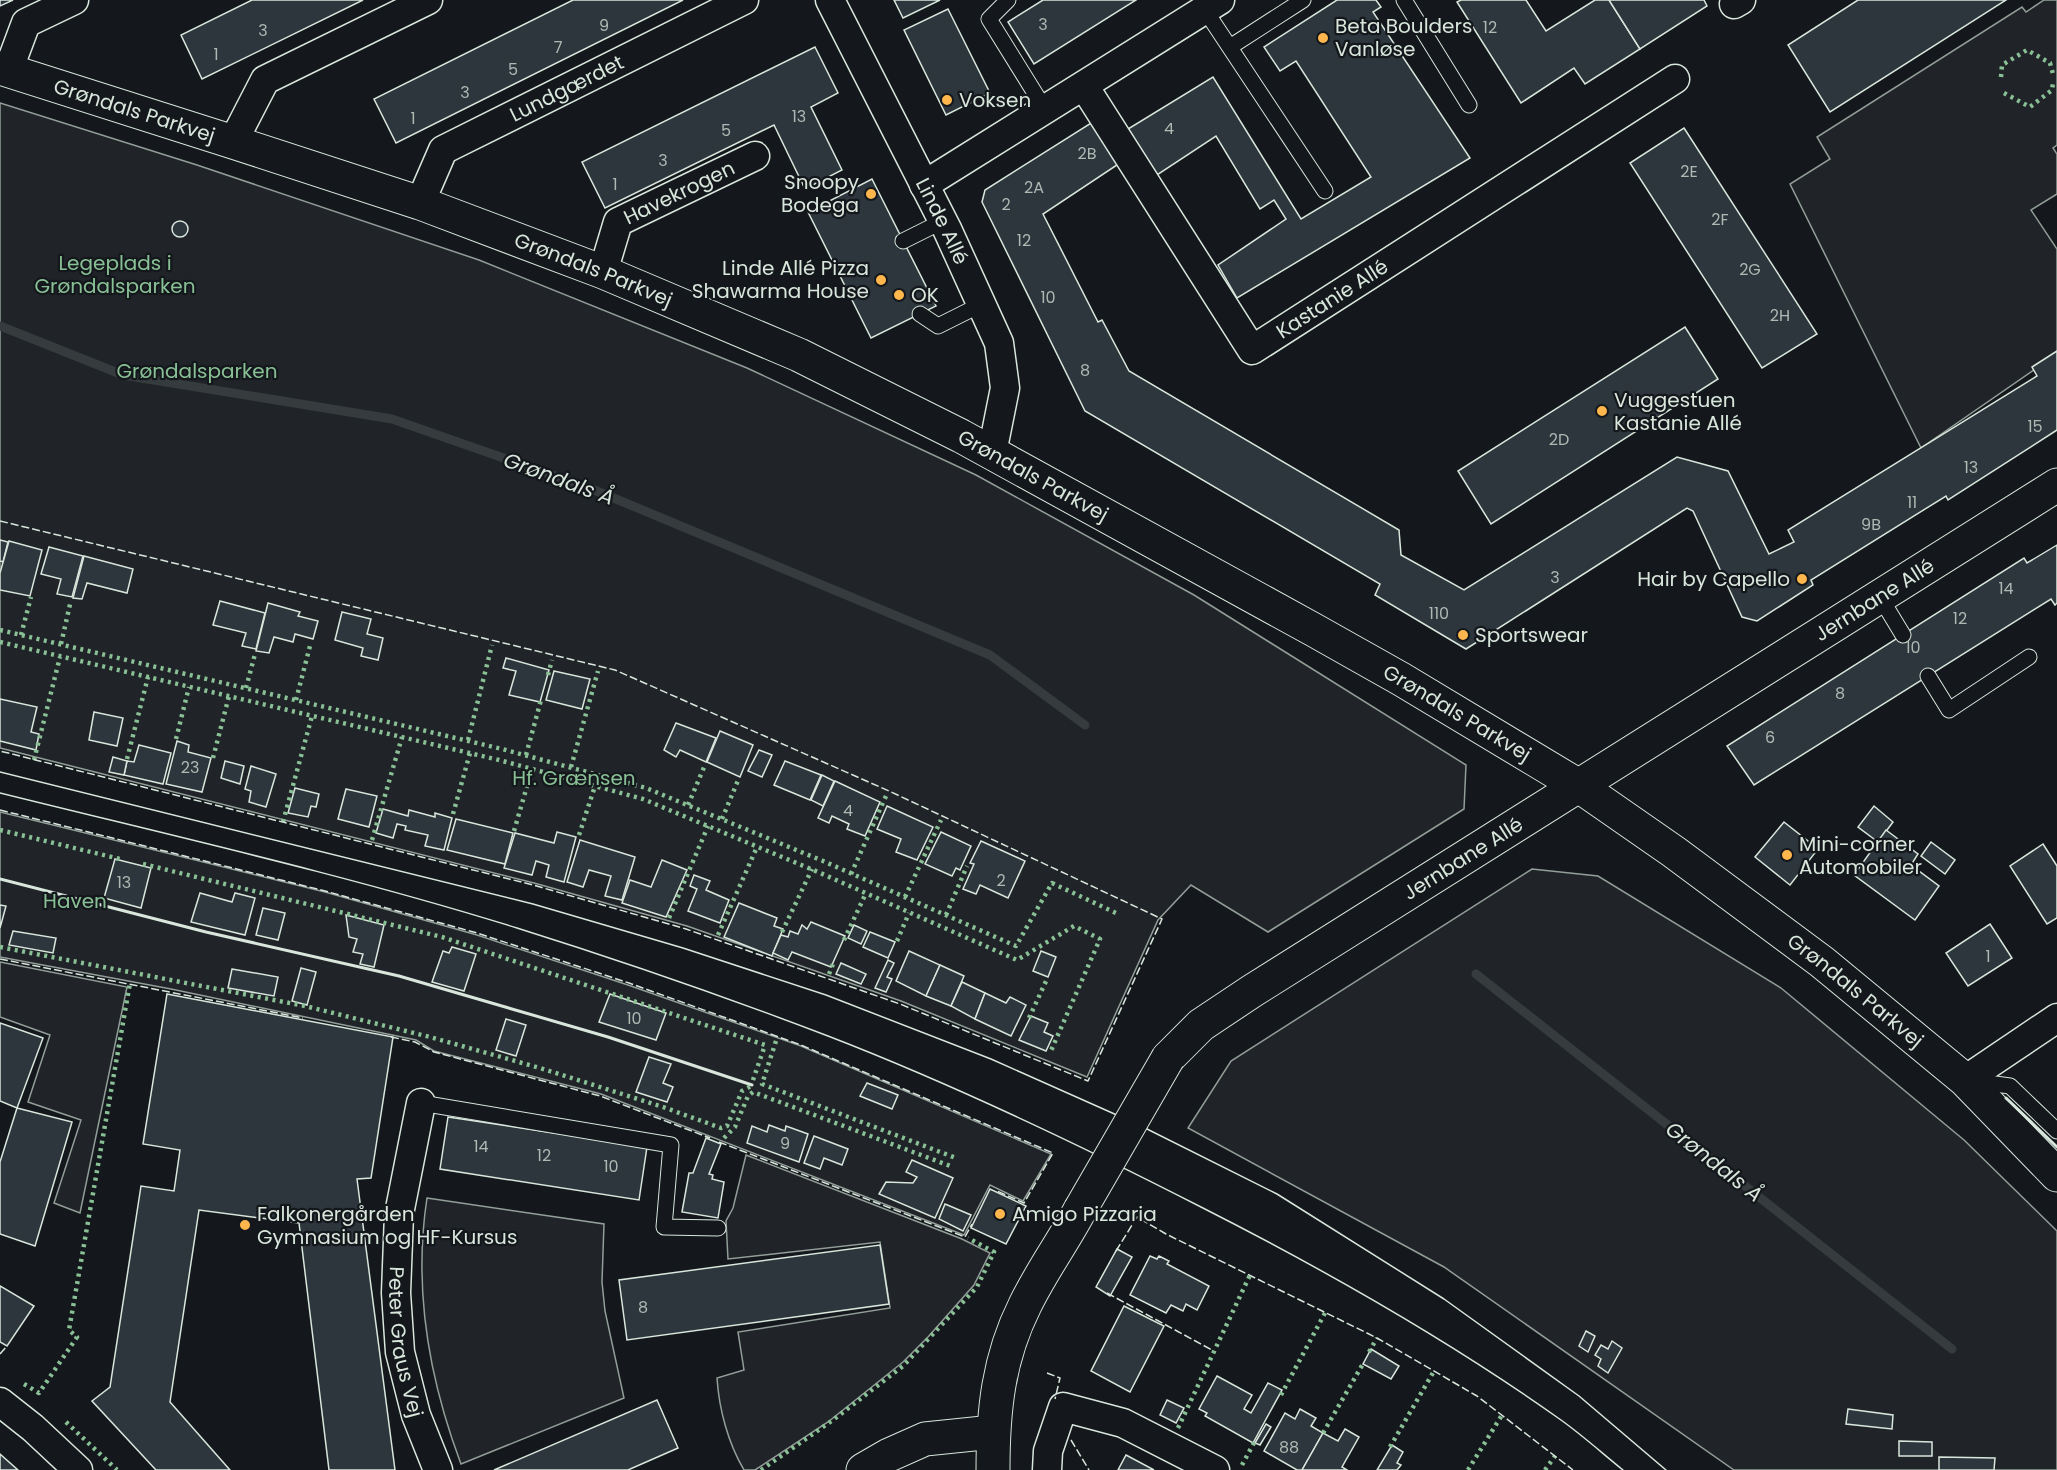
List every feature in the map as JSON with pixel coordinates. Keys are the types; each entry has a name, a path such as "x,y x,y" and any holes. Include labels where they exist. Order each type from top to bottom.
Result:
{"main road":[{"name":"Grøndals Parkvej","path":"4,70 233,141 420,203 603,272 799,355 992,453 1333,641 1579,786 1674,852 1822,962 1965,1080 2057,1175"},
{"name":"Jernbane Allé","path":"993,1432 996,1390 1025,1305 1168,1058 1201,1025 2057,485"},
{"path":"863,1470 925,1439 993,1432"},
{"path":"985,1470 993,1432"},
{"path":"993,1432 993,1470"}],"street":[{"path":"4,70 26,23 74,0"},
{"path":"233,141 265,80 428,0"},
{"name":"Lundgærdet","path":"420,203 443,150 744,0"},
{"name":"Linde Allé","path":"830,0 943,222 999,343 1005,388 992,453"},
{"path":"924,185 1213,5"},
{"name":"Kastanie Allé","path":"1084,86 1252,350 1675,79"},
{"name":"Havekrogen","path":"603,272 618,222 755,156"},
{"path":"1965,1080 2057,1018"},
{"name":"Peter Graus Vej","path":"421,1103 399,1214 396,1293 400,1352 416,1415 438,1470"},
{"path":"0,1402 33,1428 78,1470"},
{"path":"1047,1470 1048,1451 1063,1407 1124,1423 1215,1470"}],"lane":[{"path":"1008,0 988,19 1046,111"},
{"path":"1230,47 1303,0"},
{"path":"1404,0 1469,105"},
{"path":"1213,5 1230,47 1325,190"},
{"path":"903,240 943,222"},
{"path":"920,314 938,326 982,304"},
{"path":"1880,597 1903,635"},
{"path":"1928,676 1949,710 2029,657"},
{"path":"1965,1080 2010,1086 2057,1131"},
{"path":"421,1103 671,1145 664,1227 717,1228"}],"green space":[{"path":"2044,0 2057,0 2057,145 2053,148 2057,154 2057,194 2031,210 2057,249 2057,354 1921,448 1790,184 1830,159 1817,137 2022,7 2026,12"},
{"name":"Grøndalsparken","path":"0,103 197,165 479,260 747,368 976,475 1194,595 1466,765 1464,809 1268,932 1191,885 1158,920 1087,1077 901,1001 687,926 534,883 0,748"},
{"name":"Haven","path":"0,812 325,892 477,935 801,1046 1051,1154 1023,1201 990,1185 964,1235 601,1094 434,1051 416,1040 171,989 0,957"},
{"path":"1532,869 1598,876 1781,988 1964,1140 2057,1231 2057,1470 1734,1470 1444,1267 1188,1128 1231,1061"},
{"path":"0,962 127,987 80,1213 54,1203 81,1120 28,1102 50,1035 0,1017"},
{"path":"746,1155 962,1239 990,1253 974,1285 903,1362 828,1422 755,1470 744,1470 738,1460 725,1426 718,1390 717,1378 744,1370 738,1332 890,1308 880,1242 728,1259 726,1221 733,1208"},
{"path":"427,1198 604,1224 602,1282 605,1311 624,1398 461,1464 440,1399 427,1333 422,1266"}],"building":[{"path":"0,0 13,0 0,6"},
{"path":"252,0 363,0 202,79 181,35"},
{"path":"573,0 683,0 396,143 374,99"},
{"path":"894,0 940,0 903,18"},
{"path":"1043,0 1136,0 1034,64 1008,22"},
{"path":"1337,0 1376,0 1381,7 1373,12 1470,158 1237,298 1218,265 1286,219 1274,200 1260,209 1216,136 1157,175 1128,129 1213,77 1301,219 1371,177 1296,61 1280,71 1264,47"},
{"path":"1461,0 1526,0 1546,31 1595,0 1609,0 1640,49 1585,84 1574,68 1521,103 1457,2"},
{"path":"1609,0 1704,0 1707,6 1640,49"},
{"path":"1858,0 2006,0 1830,112 1788,45"},
{"path":"948,9 990,93 946,115 904,30"},
{"path":"815,47 838,93 811,107 842,170 805,189 774,125 605,208 582,162"},
{"path":"1099,118 1126,159 1043,214 1098,322 1102,320 1129,371 1399,530 1401,555 1464,590 1677,457 1728,471 1769,554 1794,542 1788,530 2037,376 2032,367 2057,351 2057,430 1948,500 1946,496 1811,580 1813,585 1757,621 1742,617 1693,511 1687,508 1466,649 1375,595 1380,584 1085,411 982,202 985,190"},
{"path":"1684,128 1817,334 1762,368 1630,163"},
{"path":"872,179 936,306 871,338 808,212"},
{"path":"180,221 186,223 188,229 186,235 180,237 174,235 172,229 174,223"},
{"name":"Vuggestuen Kastanie Allé","path":"1685,327 1718,379 1491,524 1458,471"},
{"path":"0,540 8,542 3,562 0,561"},
{"path":"9,541 42,550 30,596 0,590 0,573"},
{"path":"2057,545 2057,603 2055,605 2051,599 1754,785 1727,746 2024,558 2027,563"},
{"path":"49,547 83,556 72,597 57,594 61,579 41,574"},
{"path":"84,556 133,569 127,593 87,583 82,599 73,598"},
{"path":"220,601 265,613 256,649 242,646 246,633 213,625"},
{"path":"268,603 300,612 298,616 318,621 313,639 295,634 293,642 274,637 269,653 256,651"},
{"path":"342,612 371,619 367,634 383,638 378,660 361,656 363,648 335,640"},
{"path":"506,658 549,670 540,702 509,695 516,671 503,668"},
{"path":"554,671 590,679 582,709 546,700"},
{"path":"0,699 37,707 31,732 39,734 36,750 0,741"},
{"path":"94,712 123,718 117,746 89,740"},
{"path":"676,723 716,738 706,762 680,750 676,757 664,750"},
{"path":"720,731 753,745 740,777 707,762"},
{"path":"177,741 189,745 188,752 211,758 202,792 166,784"},
{"path":"139,745 171,753 163,784 124,775 127,761 134,762"},
{"path":"759,750 772,755 762,777 748,771"},
{"path":"113,757 127,761 124,775 109,772"},
{"path":"225,761 244,766 240,784 221,778"},
{"path":"785,761 821,775 810,800 774,785"},
{"path":"251,766 276,774 266,807 249,802 251,791 245,789"},
{"path":"822,775 834,781 823,806 811,800"},
{"path":"835,781 880,802 865,836 847,829 849,824 832,816 829,823 818,818"},
{"path":"295,788 319,794 316,807 311,806 308,817 288,813"},
{"path":"346,789 377,796 369,827 338,819"},
{"path":"887,806 933,827 917,860 896,852 901,839 877,829"},
{"path":"1874,806 1893,822 1878,842 1858,827"},
{"path":"383,809 408,816 409,810 435,817 435,813 452,818 444,850 425,846 428,835 405,830 406,826 397,824 393,838 376,833"},
{"path":"456,819 513,833 505,864 447,850"},
{"path":"1784,822 1818,849 1790,885 1755,857"},
{"path":"1886,830 1918,854 1911,865 1939,886 1915,920 1854,875"},
{"path":"557,832 576,837 564,882 546,877 549,865 536,861 532,875 504,868 515,833 554,843"},
{"path":"941,832 971,846 960,870 956,868 952,876 925,864"},
{"path":"580,840 635,857 622,900 605,896 611,876 589,870 583,887 567,882"},
{"path":"981,841 1025,861 1008,898 980,885 976,894 963,889 974,864 970,863"},
{"path":"1931,842 1955,860 1945,874 1921,856"},
{"path":"2043,844 2057,866 2057,918 2047,924 2010,866"},
{"path":"115,859 151,868 141,908 104,898"},
{"path":"662,860 687,870 666,917 622,903 630,880 651,887"},
{"path":"694,875 710,881 706,890 729,900 720,923 688,911 697,889 690,886"},
{"path":"200,893 232,902 235,893 255,898 245,935 191,922"},
{"path":"739,903 777,918 774,926 783,929 772,956 724,937"},
{"path":"0,905 6,906 0,928"},
{"path":"263,908 285,913 278,940 256,935"},
{"path":"346,915 384,925 374,967 360,964 363,954 353,952 357,939 349,937"},
{"path":"811,922 845,936 831,967 792,952 788,960 773,953 781,935 788,937 790,931 798,934 802,925 807,929"},
{"path":"1990,924 2012,958 1968,986 1946,953"},
{"path":"854,925 867,931 861,944 848,938"},
{"path":"13,931 56,938 53,953 9,945"},
{"path":"870,932 895,942 888,958 863,947"},
{"path":"452,947 476,954 464,991 432,982 443,951 449,953"},
{"path":"909,951 940,965 926,996 896,981"},
{"path":"1041,951 1056,957 1048,977 1033,971"},
{"path":"888,960 894,963 887,977 892,979 886,992 875,988"},
{"path":"841,963 866,974 861,984 836,974"},
{"path":"940,965 964,976 951,1006 926,996"},
{"path":"301,968 316,972 307,1005 292,1001"},
{"path":"232,969 278,977 274,996 228,988"},
{"path":"962,982 985,993 975,1019 951,1006"},
{"path":"985,993 1006,1003 1010,997 1026,1005 1011,1036 975,1019"},
{"path":"167,994 393,1037 371,1178 357,1179 395,1470 329,1470 299,1223 199,1210 170,1402 230,1470 156,1470 92,1401 110,1387 141,1186 174,1191 180,1150 143,1144"},
{"path":"610,994 666,1013 656,1040 599,1022"},
{"path":"1031,1016 1048,1023 1044,1032 1053,1036 1046,1051 1019,1040"},
{"path":"506,1019 526,1025 516,1056 496,1050"},
{"path":"0,1023 43,1038 17,1108 0,1101"},
{"path":"649,1057 671,1064 663,1083 673,1087 667,1102 636,1092"},
{"path":"867,1083 898,1095 892,1109 860,1096"},
{"path":"17,1108 72,1122 35,1246 0,1234 0,1162"},
{"path":"448,1117 647,1147 639,1200 440,1169"},
{"path":"769,1125 785,1131 786,1126 808,1134 799,1162 747,1143 752,1126 767,1132"},
{"path":"814,1136 848,1149 842,1165 824,1158 820,1169 804,1163"},
{"path":"706,1138 721,1144 709,1174 713,1175 712,1179 724,1182 718,1218 682,1212 689,1173 693,1173"},
{"path":"912,1160 953,1178 935,1218 879,1194 886,1182 913,1183 917,1177 906,1172"},
{"path":"990,1189 1026,1206 1006,1244 971,1228"},
{"path":"945,1204 971,1215 963,1231 939,1219"},
{"path":"880,1245 889,1304 627,1340 619,1280"},
{"path":"1117,1249 1132,1257 1110,1296 1096,1287"},
{"path":"1150,1256 1157,1259 1159,1256 1169,1261 1167,1264 1209,1286 1197,1310 1186,1304 1183,1311 1171,1305 1166,1313 1130,1295"},
{"path":"0,1286 34,1306 7,1346 0,1342"},
{"path":"1124,1306 1164,1326 1130,1392 1091,1371"},
{"path":"1586,1331 1595,1336 1588,1352 1579,1346"},
{"path":"1612,1341 1622,1348 1608,1373 1598,1366 1601,1359 1595,1355 1601,1345 1608,1349"},
{"path":"1371,1349 1399,1366 1391,1379 1363,1364"},
{"path":"1217,1376 1252,1395 1244,1409 1251,1413 1268,1383 1282,1390 1253,1443 1205,1416 1207,1413 1199,1409"},
{"path":"657,1400 678,1448 628,1470 494,1470"},
{"path":"1167,1400 1184,1408 1176,1423 1160,1415"},
{"path":"1300,1409 1316,1418 1311,1426 1323,1433 1302,1470 1297,1470 1264,1451 1285,1413 1295,1419"},
{"path":"1848,1409 1893,1415 1892,1429 1846,1424"},
{"path":"1266,1424 1271,1427 1260,1445 1255,1443"},
{"path":"1345,1429 1359,1437 1342,1467 1347,1470 1302,1470 1323,1433 1338,1441"},
{"path":"1899,1441 1932,1442 1932,1456 1899,1456"},
{"path":"1392,1445 1403,1452 1397,1463 1401,1465 1397,1470 1377,1470"},
{"path":"0,1454 18,1470 0,1470"},
{"path":"1126,1455 1154,1470 1118,1470"},
{"path":"1939,1457 1995,1458 1994,1470 1939,1470"}],"waterway":[{"name":"Grøndals Å","path":"0,326 123,375 392,419 592,489 990,655 1085,725"},
{"name":"Grøndals Å","path":"1476,974 1952,1349"}],"tram line":[{"path":"0,772 533,904 683,948 826,995 991,1059 1137,1124 1277,1194 1444,1299 1579,1396 1666,1470"},
{"path":"0,793 260,857 453,909 674,980 876,1055 970,1095 1110,1161 1339,1281 1430,1334 1518,1390 1569,1426 1623,1470"}],"hedge":[{"path":"2001,77 2002,65 2027,50 2050,63 2053,74"},
{"path":"2004,93 2030,107 2052,90 2053,83"},
{"path":"21,635 31,597"},
{"path":"61,644 71,600"},
{"path":"0,630 502,749 646,788 823,861 1016,946 1052,883 1116,913"},
{"path":"0,642 499,760 643,799 818,872 1017,960 1074,926 1100,939 1050,1053"},
{"path":"296,700 311,642"},
{"path":"468,740 492,645"},
{"path":"246,688 255,654"},
{"path":"34,760 60,657"},
{"path":"548,675 552,660"},
{"path":"571,767 598,671"},
{"path":"127,759 148,677"},
{"path":"176,739 189,687"},
{"path":"213,758 229,696"},
{"path":"526,755 541,700"},
{"path":"283,822 312,716"},
{"path":"372,840 402,737"},
{"path":"453,814 470,753"},
{"path":"688,805 705,765"},
{"path":"514,831 532,769"},
{"path":"722,819 739,778"},
{"path":"579,835 595,786"},
{"path":"851,874 886,796"},
{"path":"905,897 941,820"},
{"path":"669,918 708,826"},
{"path":"0,830 120,859"},
{"path":"718,935 757,847"},
{"path":"143,864 442,937 765,1045 752,1083"},
{"path":"946,915 967,866"},
{"path":"782,932 812,869"},
{"path":"844,940 866,893"},
{"path":"897,941 909,913"},
{"path":"0,947 305,1006 430,1037 540,1068 721,1128 727,1126 742,1091 753,1085"},
{"path":"829,974 833,964"},
{"path":"1029,1018 1047,979"},
{"path":"24,1384 39,1393 77,1337 69,1330 130,983"},
{"path":"776,1041 762,1084 956,1158"},
{"path":"724,1138 735,1127 748,1096 753,1092 953,1167"},
{"path":"761,1470 833,1420 903,1366 977,1287 994,1252 968,1238"},
{"path":"1178,1428 1250,1275"},
{"path":"1281,1395 1325,1313"},
{"path":"1369,1352 1377,1338"},
{"path":"1323,1433 1364,1362"},
{"path":"1390,1447 1434,1371"},
{"path":"1468,1470 1502,1415"},
{"path":"66,1422 117,1470"},
{"path":"1242,1465 1255,1441"},
{"path":"1545,1470 1555,1456"}],"fence":[{"path":"0,521 615,670 889,791 1162,919 1088,1081 900,1004 686,929 533,885 0,751"},
{"path":"0,810 325,891 477,933 629,983 801,1045 1053,1153 1024,1203 997,1191"},
{"path":"0,959 303,1018"},
{"path":"391,1037 415,1042 434,1052 600,1096 710,1138"},
{"path":"719,1142 965,1237 972,1224"},
{"path":"1116,1251 1137,1217 1166,1234 1377,1338 1477,1396 1573,1470"},
{"path":"1107,1293 1212,1350"},
{"path":"0,1354 7,1346"},
{"path":"1047,1373 1060,1378 1055,1399"},
{"path":"1071,1440 1089,1470"}],"wall":[{"path":"0,879 206,932 399,976 608,1037 752,1085"},
{"path":"2006,1098 2057,1147"}],"place":[{"name":"Beta Boulders Vanløse","path":"1323,38"},
{"name":"Voksen","path":"947,100"},
{"name":"Snoopy Bodega","path":"871,194"},
{"name":"Linde Allé Pizza Shawarma House","path":"881,280"},
{"name":"OK","path":"899,295"},
{"name":"Vuggestuen Kastanie Allé","path":"1602,411"},
{"name":"Hair by Capello","path":"1802,579"},
{"name":"Sportswear","path":"1463,635"},
{"name":"Mini-corner Automobiler","path":"1787,855"},
{"name":"Amigo Pizzaria","path":"1000,1214"},
{"name":"Falkonergården Gymnasium og HF-Kursus","path":"245,1225"}],"park label":[{"name":"Legeplads i Grøndalsparken","path":"115,274"},
{"name":"Hf. Grænsen","path":"574,778"}]}
